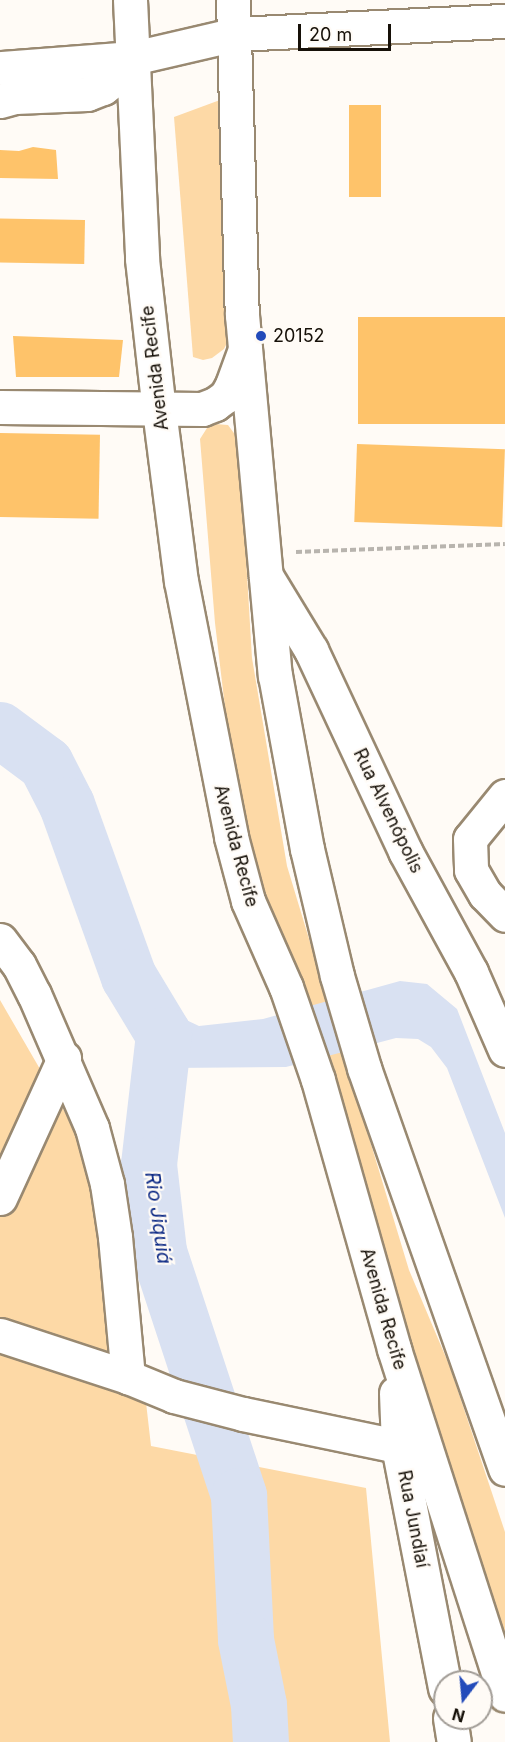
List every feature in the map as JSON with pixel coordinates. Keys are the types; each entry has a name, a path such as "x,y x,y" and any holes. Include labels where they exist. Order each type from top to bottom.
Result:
{"main road":[{"name":"Avenida Recife","path":"130,0 142,259 159,410 181,581 231,837 248,901 286,987 318,1080 394,1349 505,1695"},
{"path":"233,0 236,34 242,315 275,675 307,849 337,976 364,1068 505,1469"},
{"path":"0,68 133,58 236,34 505,21"},
{"path":"0,101 15,97 87,94 103,88 116,78 133,58"},
{"path":"0,407 202,409 215,404 232,385 245,349"},
{"name":"Rua Alvenópolis","path":"264,564 311,650 423,882 454,940 505,1050"},
{"path":"505,796 470,839 471,870 485,894 505,915"},
{"path":"0,940 19,965 63,1058 92,1128 107,1184 117,1249 128,1377"},
{"path":"0,1198 63,1058"},
{"path":"0,1335 128,1377 174,1396 243,1414 398,1446"},
{"name":"Rua Jundiaí","path":"394,1349 398,1446 442,1670"}],"path":[{"path":"264,564 505,544"}],"shaded area":[{"path":"220,100 230,337 224,349 212,358 203,360 193,357 174,117"},
{"path":"215,424 228,425 239,440 252,658 287,866 409,1270 450,1367 505,1532 505,1659 267,916 238,817 215,623 200,439 207,428"},
{"path":"0,1000 88,1152 140,1350 151,1446 366,1488 390,1742 0,1742"}],"water":[{"path":"400,981 427,984 457,1009 505,1133 505,1218 447,1068 431,1047 418,1039 396,1038 286,1067 170,1068 164,1035 165,1010 199,1026 263,1019"}],"building":[{"path":"349,105 381,105 381,197 349,197"},
{"path":"33,147 56,150 58,179 0,178 0,150 19,151"},
{"path":"0,219 85,220 84,264 0,263"},
{"path":"358,317 505,317 505,424 358,424"},
{"path":"13,336 123,340 119,377 16,377"},
{"path":"0,433 100,435 99,519 0,517"},
{"path":"357,444 505,449 502,527 354,522"}],"waterway":[{"name":"Rio Jiquiá","path":"0,730 46,764 67,805 129,977 164,1035 149,1165 159,1252 239,1496 246,1640 259,1705 261,1742"}],"place":[{"name":"20152","path":"261,336"}]}
